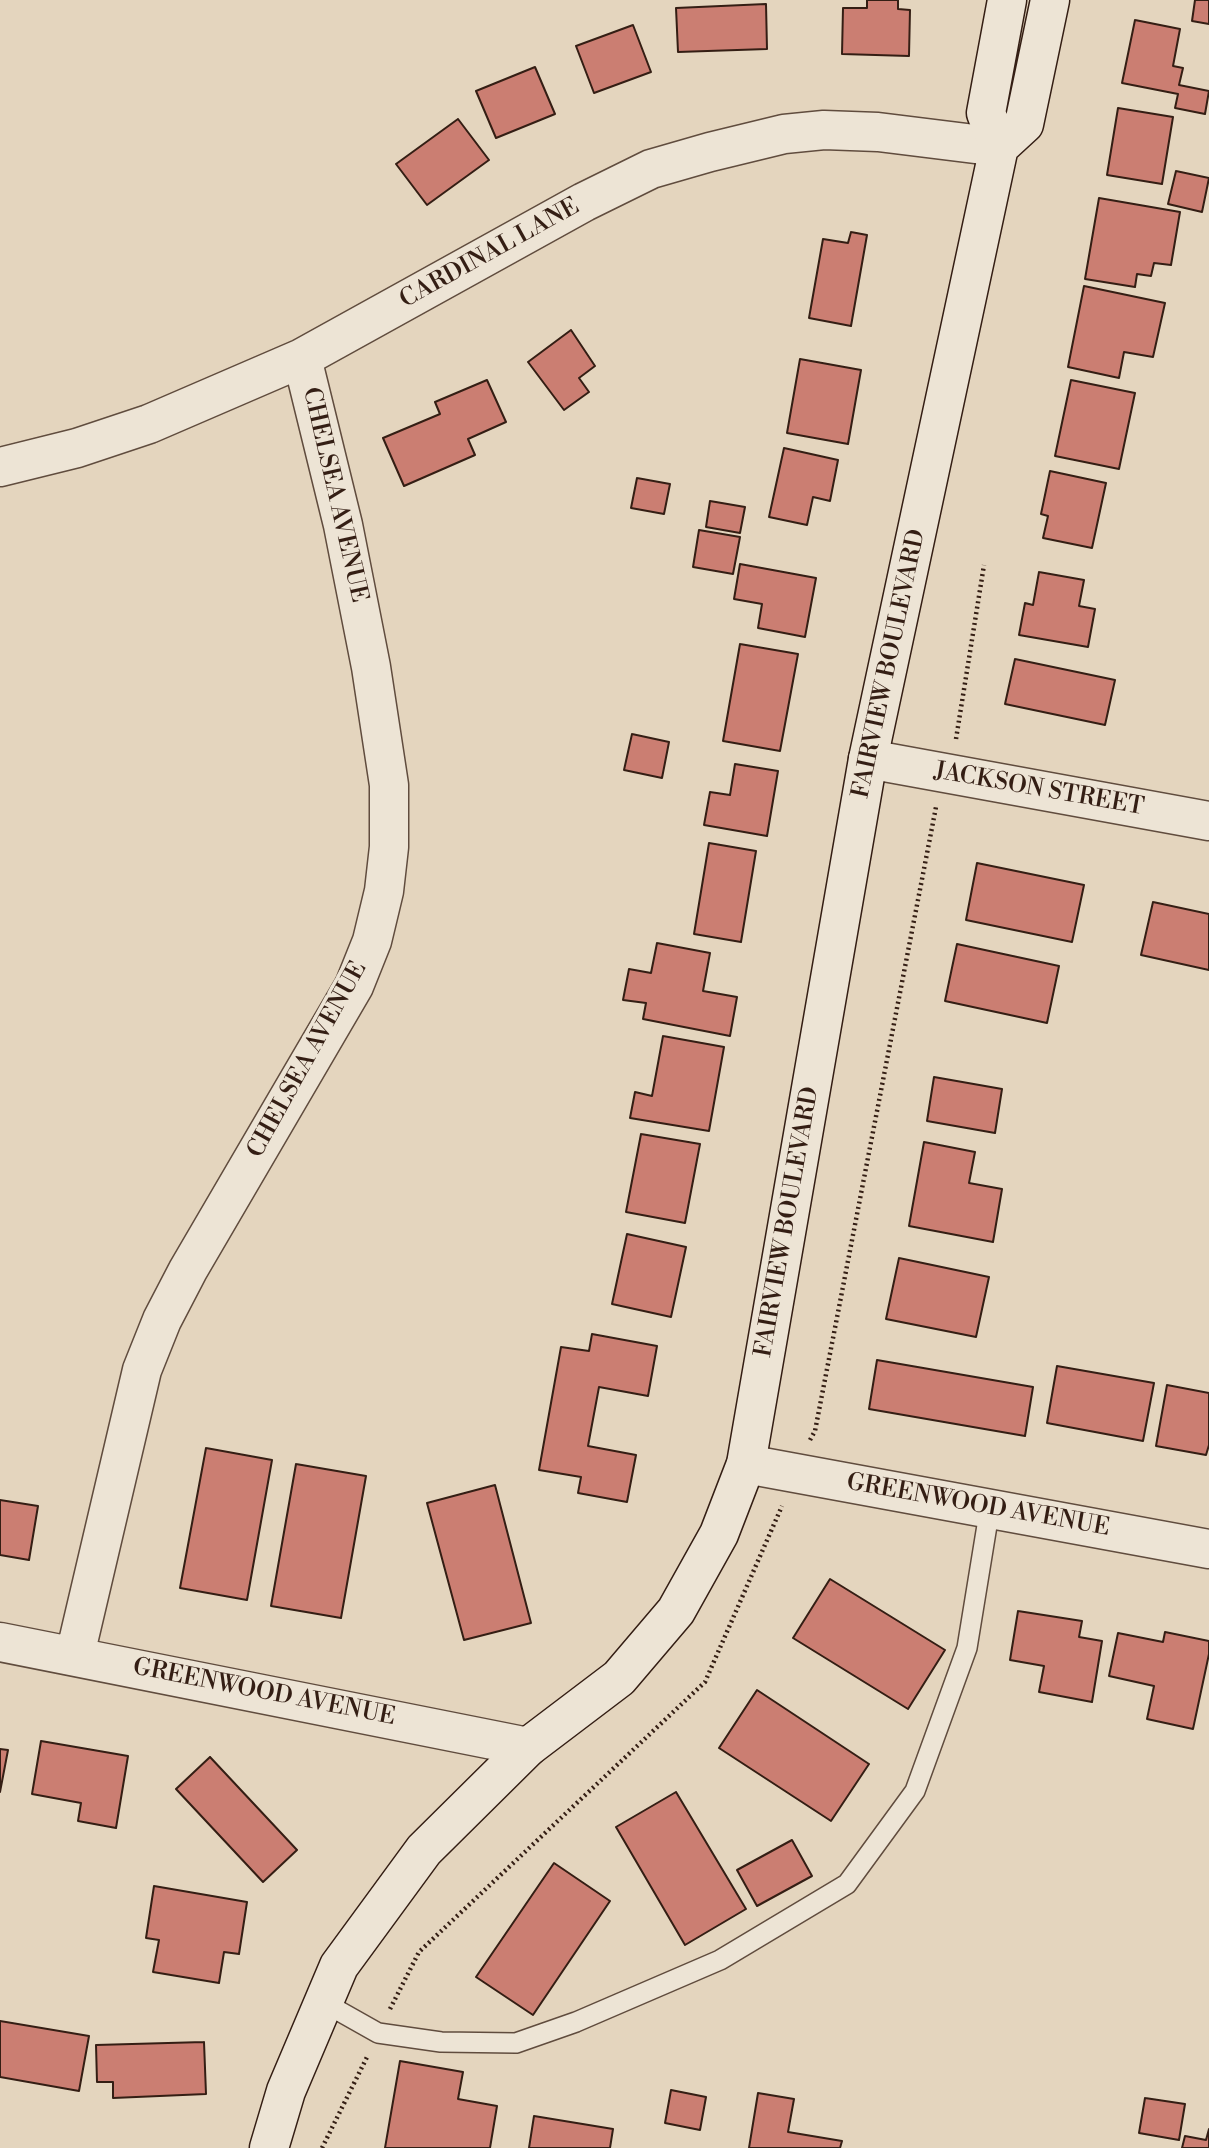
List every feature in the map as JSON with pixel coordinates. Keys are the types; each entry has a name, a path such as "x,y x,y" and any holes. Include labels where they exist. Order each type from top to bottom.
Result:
{"street":[{"path":"1007,0 986,113 999,146 1024,124 1050,0"},
{"name":"CARDINAL LANE","path":"0,467 77,448 149,424 302,358 584,202 651,169 784,134 824,130 878,132 999,146"},
{"name":"FAIRVIEW BOULEVARD","path":"269,2148 286,2091 339,1966 424,1850 528,1747 619,1678 676,1611 719,1534 746,1464 868,759 999,146"},
{"name":"CHELSEA AVENUE","path":"75,1655 142,1370 162,1320 188,1270 354,986 372,941 384,891 389,847 387,772 371,667 343,525 302,358"},
{"name":"JACKSON STREET","path":"868,759 1209,821"},
{"name":"GREENWOOD AVENUE","path":"746,1464 1209,1549"},
{"name":"GREENWOOD AVENUE","path":"0,1642 528,1747"}],"lane":[{"path":"323,2002 378,2033 441,2042 516,2043 576,2022 720,1960 846,1884 915,1791 967,1648 990,1507"}],"building":[{"path":"867,0 898,0 898,9 910,10 909,56 842,54 843,8 867,8"},
{"path":"1195,0 1209,0 1209,24 1192,21"},
{"path":"766,4 767,49 678,52 676,8"},
{"path":"1135,20 1180,29 1173,66 1183,68 1179,85 1209,91 1205,114 1175,108 1178,94 1122,83"},
{"path":"633,25 651,72 594,93 576,46"},
{"path":"535,67 555,114 496,138 476,91"},
{"path":"1118,108 1173,117 1162,184 1107,175"},
{"path":"458,119 489,160 427,205 396,164"},
{"path":"1176,171 1209,178 1202,212 1168,204"},
{"path":"1099,198 1180,212 1171,265 1154,263 1151,276 1137,274 1135,287 1085,279"},
{"path":"851,232 867,235 851,326 809,318 823,239 848,243"},
{"path":"1084,286 1165,303 1153,357 1124,352 1119,378 1068,367"},
{"path":"571,330 595,366 579,378 589,392 564,410 528,362"},
{"path":"800,359 861,370 848,444 787,433"},
{"path":"487,380 506,422 468,439 475,455 404,486 383,438 440,414 435,402"},
{"path":"1071,380 1135,393 1119,469 1055,456"},
{"path":"784,448 838,460 830,501 813,497 807,525 769,517"},
{"path":"1050,471 1106,483 1092,548 1043,538 1048,516 1041,514"},
{"path":"637,478 670,484 664,514 631,508"},
{"path":"710,501 745,507 740,533 706,527"},
{"path":"699,530 740,537 733,574 693,567"},
{"path":"740,564 816,578 805,637 758,628 762,604 734,599"},
{"path":"1039,572 1084,580 1079,606 1095,609 1088,647 1019,635 1025,603 1033,605"},
{"path":"740,644 798,654 780,751 723,741"},
{"path":"1015,659 1115,680 1105,725 1005,704"},
{"path":"632,734 669,742 662,778 624,770"},
{"path":"735,764 778,771 767,836 704,825 710,792 730,795"},
{"path":"709,843 756,851 741,942 694,934"},
{"path":"977,863 1084,885 1072,942 966,920"},
{"path":"1153,902 1209,914 1209,970 1141,955"},
{"path":"657,943 710,953 703,991 737,997 730,1036 643,1019 646,1003 623,1000 629,969 651,973"},
{"path":"957,944 1059,966 1047,1023 945,1001"},
{"path":"663,1036 724,1047 709,1131 630,1118 635,1092 652,1096"},
{"path":"934,1077 1002,1089 995,1133 927,1121"},
{"path":"641,1134 700,1144 685,1223 626,1212"},
{"path":"924,1142 975,1152 969,1183 1002,1189 993,1242 909,1226"},
{"path":"627,1234 686,1247 671,1317 612,1304"},
{"path":"899,1258 989,1277 976,1337 886,1319"},
{"path":"592,1334 657,1346 648,1396 599,1387 588,1446 636,1455 627,1502 578,1493 581,1477 539,1470 561,1347 589,1351"},
{"path":"877,1360 1033,1387 1025,1436 869,1409"},
{"path":"1057,1366 1154,1383 1143,1441 1047,1423"},
{"path":"1167,1385 1209,1393 1209,1445 1206,1455 1156,1446"},
{"path":"206,1448 272,1460 247,1600 180,1588"},
{"path":"296,1464 366,1476 341,1618 271,1606"},
{"path":"495,1485 531,1623 464,1640 427,1503"},
{"path":"0,1500 38,1506 29,1560 0,1555"},
{"path":"830,1579 945,1650 908,1709 793,1638"},
{"path":"1018,1611 1082,1621 1079,1637 1102,1641 1092,1702 1039,1692 1044,1666 1010,1660"},
{"path":"1165,1632 1209,1641 1209,1654 1193,1729 1147,1719 1154,1686 1109,1676 1118,1633 1163,1642"},
{"path":"757,1690 869,1764 831,1821 719,1748"},
{"path":"41,1741 128,1756 116,1828 78,1821 81,1803 32,1794"},
{"path":"0,1749 8,1750 0,1792"},
{"path":"210,1757 297,1850 263,1882 176,1789"},
{"path":"676,1792 746,1909 685,1945 616,1827"},
{"path":"792,1840 812,1876 757,1906 737,1870"},
{"path":"554,1863 610,1901 533,2015 476,1977"},
{"path":"154,1886 247,1902 239,1954 224,1952 219,1983 153,1972 159,1940 146,1938"},
{"path":"0,2021 89,2036 79,2091 0,2077"},
{"path":"204,2042 206,2094 113,2098 113,2082 97,2082 96,2045"},
{"path":"400,2061 463,2072 458,2099 497,2106 490,2148 385,2148"},
{"path":"671,2090 706,2097 700,2130 665,2123"},
{"path":"758,2093 794,2099 788,2132 842,2141 840,2148 749,2148"},
{"path":"1145,2098 1185,2104 1179,2140 1139,2133"},
{"path":"534,2116 613,2129 610,2148 529,2148"},
{"path":"1209,2129 1209,2148 1182,2148 1185,2136 1206,2140"}]}
